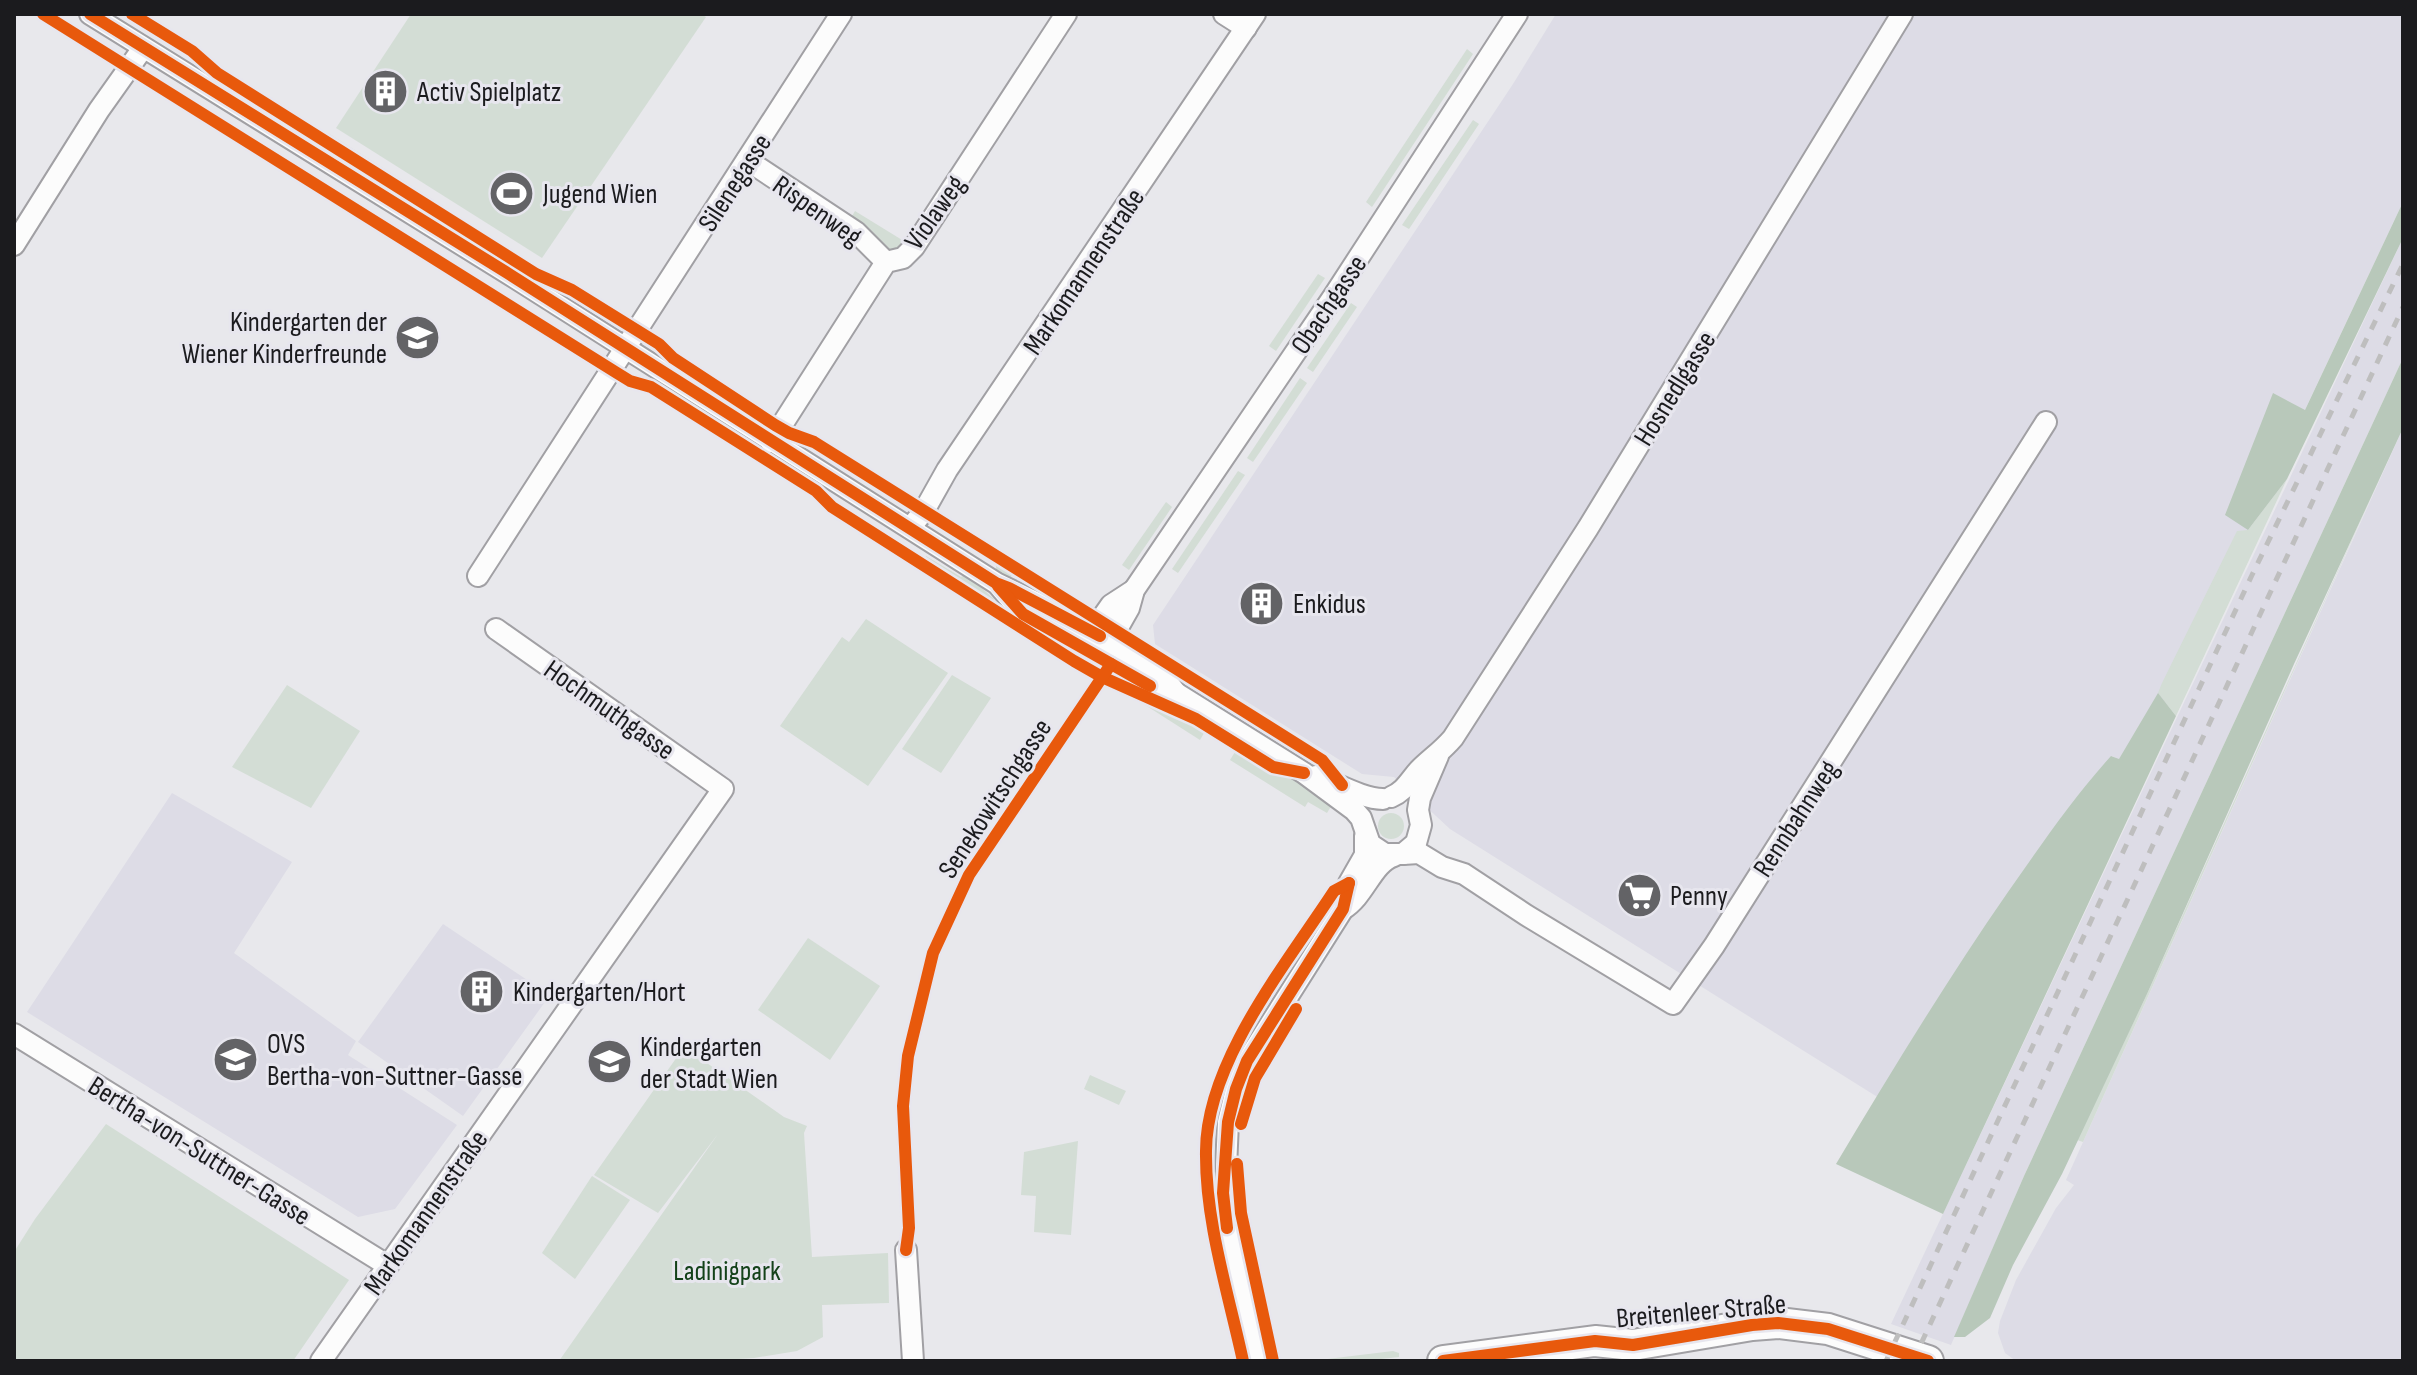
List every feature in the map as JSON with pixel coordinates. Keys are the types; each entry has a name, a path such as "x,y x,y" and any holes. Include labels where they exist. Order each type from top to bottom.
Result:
{"main road":[{"name":"Breitenleer Straße","path":"1443,1361 1595,1341 1633,1345 1778,1323 1828,1329 1928,1361"},
{"name":"Breitenleer Straße","path":"1600,1361 1633,1345"}],"street":[{"path":"90,14 996,583 1023,614 1113,654 1153,687 1176,693 1304,773 1358,813 1364,832 1376,851 1398,855"},
{"name":"Silenegasse","path":"625,348 841,14"},
{"name":"Violaweg","path":"771,442 886,262 903,258 914,247 1066,14"},
{"path":"1224,14 1251,21"},
{"name":"Obachgasse","path":"1113,654 1116,631 1129,608 1134,590 1333,297 1517,14"},
{"name":"Hosnedlgasse","path":"1387,798 1403,790 1453,738 1588,528 1902,14"},
{"name":"Markomannenstraße","path":"910,528 1251,21"},
{"path":"14,245 91,121 143,48"},
{"name":"Rispenweg","path":"747,160 856,232 886,262"},
{"path":"478,576 625,348"},
{"name":"Rennbahnweg","path":"1398,855 1419,853 1442,867 1464,874 1673,1004 1723,932 2046,422"},
{"name":"Obachgasse","path":"1087,640 1116,600 1134,590"},
{"name":"Hochmuthgasse","path":"496,629 723,789"},
{"name":"Hosnedlgasse","path":"1420,820 1420,798 1438,756"},
{"path":"1256,1361 1224,1215 1228,1122 1236,1089 1247,1061 1343,909 1363,892 1383,860 1398,855 1416,843 1420,820 1408,802 1364,797 1342,785 1304,773"},
{"name":"Markomannenstraße","path":"321,1361 723,789"},
{"path":"1343,909 1349,883 1365,855 1364,832 1369,809 1387,798"},
{"name":"Rennbahnweg","path":"1420,820 1427,840 1450,857 1464,874"},
{"name":"Bertha-von-Suttner-Gasse","path":"14,1034 387,1265"},
{"path":"906,1250 913,1361"}],"shaded area":[{"path":"1556,14 2403,14 2403,202 2136,768 2112,756 1887,1103 1450,829 1394,777 1362,774 1155,644 1153,625 1513,84"},
{"path":"2403,238 2403,358 2024,1176 1951,1345 1891,1324"},
{"path":"2403,428 2403,1361 2016,1361 2005,1353 1998,1333 2016,1280 2056,1208 2074,1185 2066,1180"},
{"path":"172,793 292,862 234,953 356,1041 348,1055 457,1125 395,1209 358,1217 27,1012"},
{"path":"443,924 550,995 463,1116 358,1042"}],"green space":[{"name":"Jugend Wien","path":"411,14 701,14 706,17 542,258 336,128"},
{"path":"1467,49 1473,54 1372,207 1366,202"},
{"path":"223,68 315,126 313,130 220,72"},
{"path":"1473,120 1479,124 1409,229 1402,225"},
{"path":"328,133 443,206 440,210 325,138"},
{"path":"2403,202 2403,238 2287,479 2248,530 2225,515 2273,393 2305,410"},
{"path":"855,211 907,243 895,251 889,251 851,218"},
{"path":"1318,274 1325,278 1276,351 1269,346"},
{"path":"1351,303 1357,307 1313,372 1307,368"},
{"path":"2403,358 2403,428 2147,994 2062,1174 2013,1265 1990,1318 1965,1337 1954,1337 2024,1176"},
{"path":"1300,378 1307,383 1253,462 1247,458"},
{"path":"656,393 741,447 738,451 653,397"},
{"path":"2395,444 2083,1142 2077,1140 2147,994"},
{"path":"1238,471 1245,475 1178,573 1172,569"},
{"path":"2287,479 2176,716 2158,693 2162,683 2237,531 2248,530"},
{"path":"1166,502 1172,507 1129,570 1122,565"},
{"path":"947,529 1014,571 1010,579 996,571 996,565 945,533"},
{"path":"926,556 961,577 966,574 994,599 991,603 924,560"},
{"path":"866,619 948,673 868,786 780,726 842,637 849,642"},
{"path":"952,675 991,698 941,773 902,749"},
{"path":"287,685 360,731 311,808 232,767"},
{"path":"2158,693 2176,716 1943,1214 1836,1164 1920,1026 2008,892 2097,772 2111,756 2119,759"},
{"path":"1144,699 1207,728 1200,740 1142,703"},
{"path":"1238,747 1333,803 1327,813 1308,802 1305,807 1230,760"},
{"path":"1391,813 1400,817 1404,826 1400,835 1391,839 1382,835 1378,826 1382,817"},
{"path":"808,938 880,986 830,1060 758,1010"},
{"name":"Ladinigpark","path":"684,1047 784,1117 807,1126 804,1133 812,1257 888,1253 889,1303 822,1305 823,1337 797,1351 708,1361 559,1361 718,1134 658,1213 594,1175"},
{"path":"1090,1075 1126,1091 1119,1105 1084,1089"},
{"path":"106,1124 349,1280 293,1361 14,1361 14,1252"},
{"path":"1078,1141 1071,1235 1034,1232 1036,1196 1021,1195 1024,1152"},
{"path":"592,1176 630,1200 575,1279 542,1253"},
{"path":"1393,1351 1399,1353 1399,1357 1311,1361"}],"railway":[{"path":"1886,1361 2252,575 2403,264"},
{"path":"1913,1361 2403,307"}],"cycle path":[{"path":"43,14 630,381 651,387 816,491 832,507 1074,661 1102,677 1196,719 1273,767 1304,773"},
{"path":"90,14 509,274 996,583 1100,636"},
{"path":"132,14 192,51 217,73 536,274 572,290 659,344 673,358 775,425 814,442 1322,760 1342,785"},
{"path":"998,586 1023,614 1150,686"},
{"name":"Senekowitschgasse","path":"906,1250 909,1228 903,1106 908,1056 933,953 969,875 1111,664"},
{"path":"1227,1228 1223,1193 1228,1122 1236,1089 1247,1061 1343,909 1349,883"},
{"path":"1243,1361 1209,1204 1206,1151 1210,1117 1219,1083 1252,1015 1334,891 1349,883"},
{"path":"1241,1124 1255,1078 1296,1009"},
{"path":"1237,1164 1241,1213 1273,1361"},
{"path":"1443,1361 1595,1341 1633,1345 1778,1323 1828,1329 1928,1361"}],"place":[{"name":"Activ Spielplatz","path":"386,91"},
{"name":"Jugend Wien","path":"512,193"},
{"name":"Kindergarten der Wiener Kinderfreunde","path":"418,337"},
{"name":"Enkidus","path":"1262,603"},
{"name":"Penny","path":"1639,895"},
{"name":"Kindergarten/Hort","path":"482,991"},
{"name":"OVS Bertha-von-Suttner-Gasse","path":"236,1059"},
{"name":"Kindergarten der Stadt Wien","path":"609,1062"}]}
